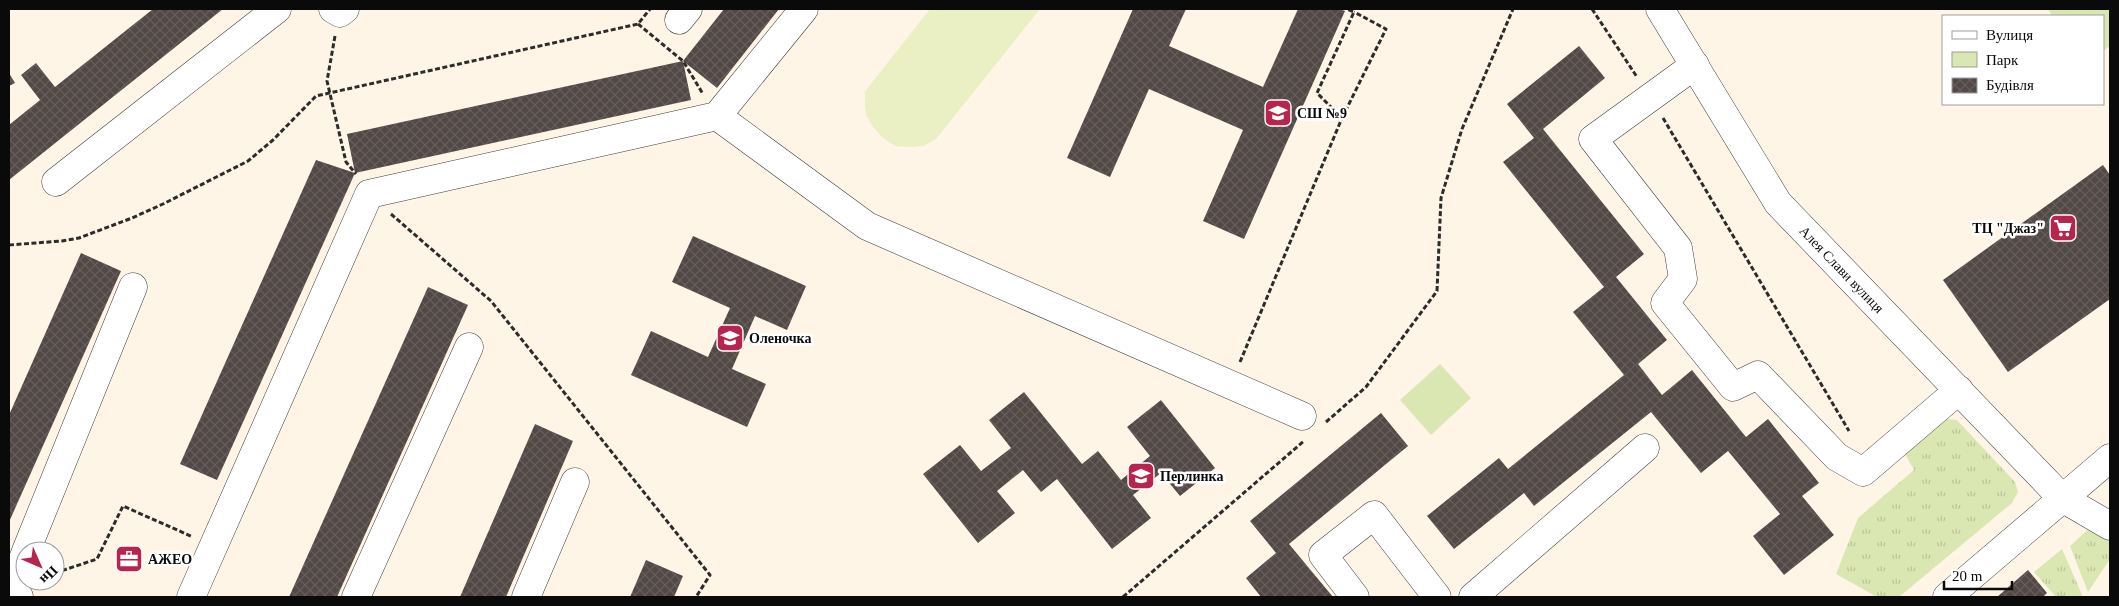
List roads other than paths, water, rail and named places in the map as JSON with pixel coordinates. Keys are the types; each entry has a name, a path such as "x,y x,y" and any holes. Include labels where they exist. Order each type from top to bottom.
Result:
{"street":[{"path":"56,182 277,9"},
{"path":"191,597 369,194 717,116 804,9"},
{"name":"Алея Слави вулиця","path":"1660,9 1778,203 2062,498 2110,526"},
{"path":"1695,65 1593,139 1678,248 1683,279 1665,303 1733,387 1758,374 1837,457 1863,472 1959,390"},
{"path":"717,116 867,226 1230,385 1310,427"},
{"path":"30,541 133,287"},
{"path":"356,597 468,347"},
{"path":"1473,597 1645,448"},
{"path":"1946,597 2110,458"},
{"path":"526,597 575,482"},
{"path":"1356,597 1323,555 1374,514 1437,597"},
{"path":"15,578 11,588 19,597"}],"place":[{"name":"СШ №9","path":"1278,113"},
{"name":"ТЦ \"Джаз\"","path":"2063,228"},
{"name":"Оленочка","path":"730,338"},
{"name":"Перлинка","path":"1141,476"},
{"name":"АЖЕО","path":"129,559"}]}
